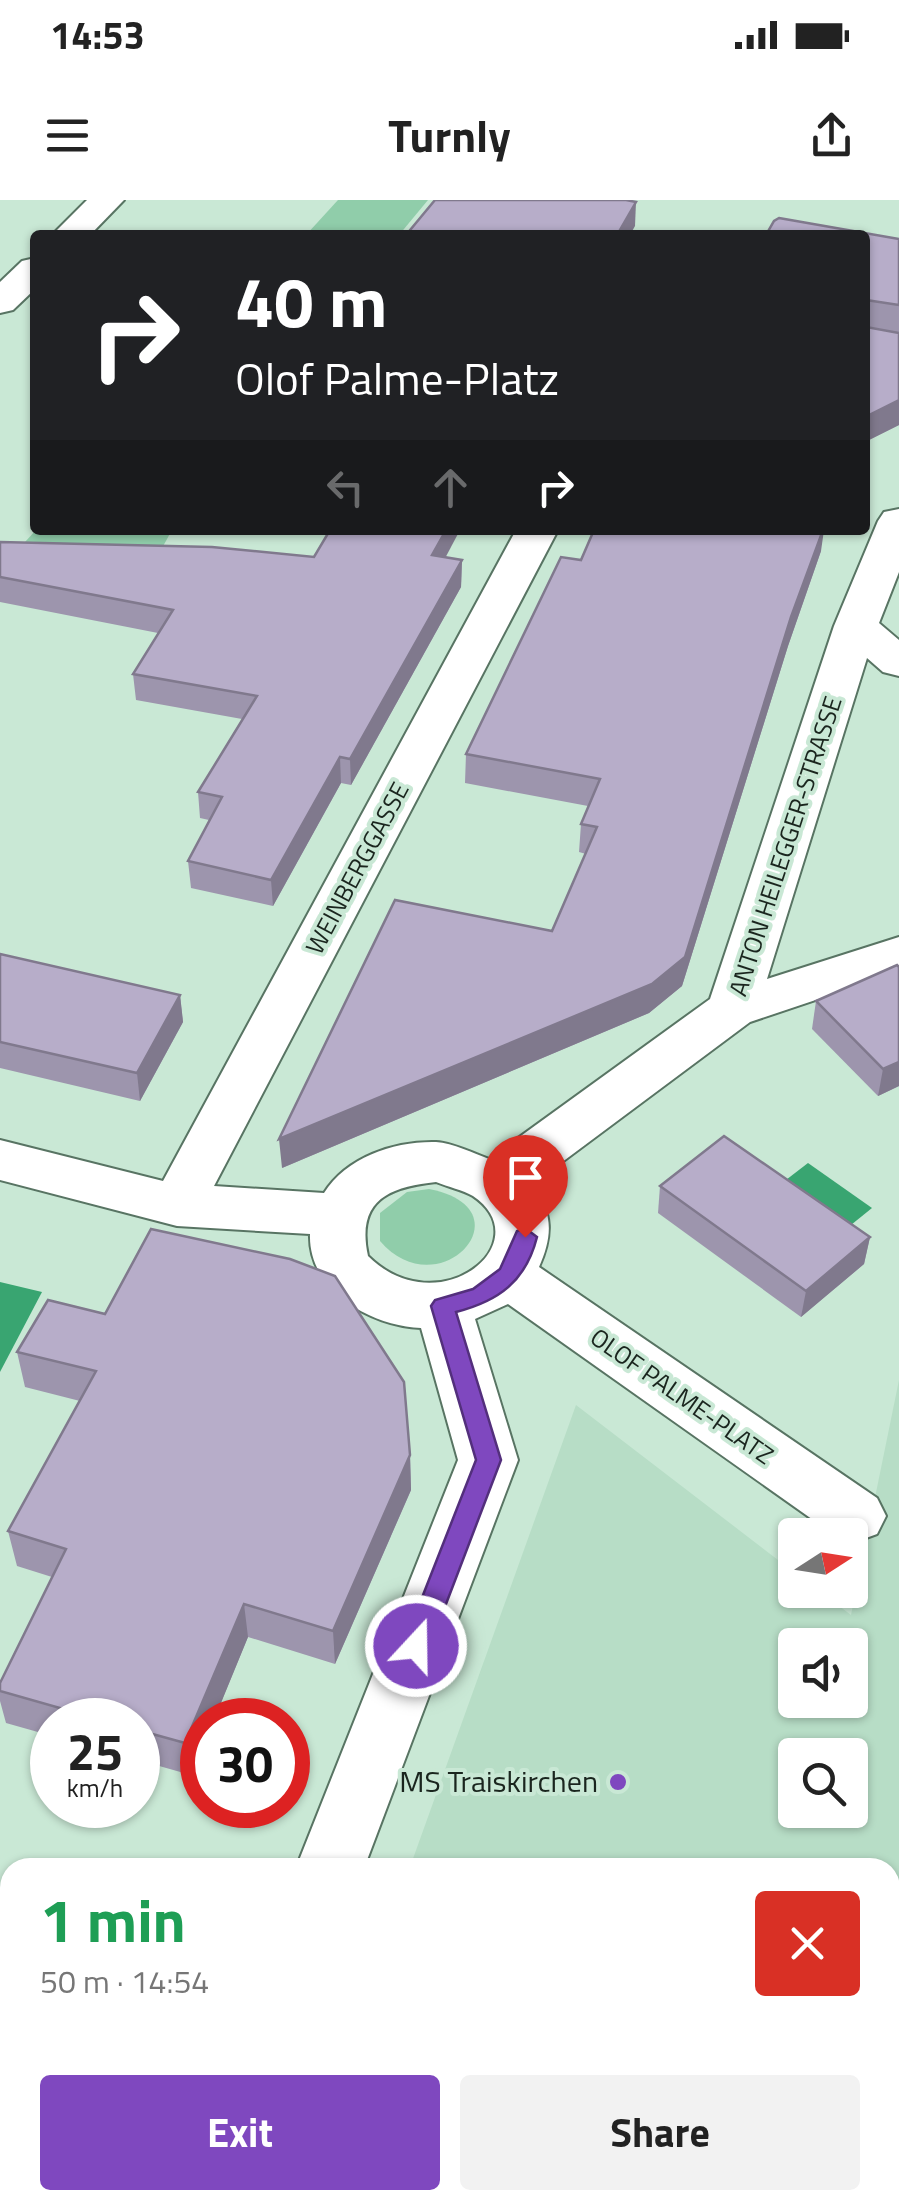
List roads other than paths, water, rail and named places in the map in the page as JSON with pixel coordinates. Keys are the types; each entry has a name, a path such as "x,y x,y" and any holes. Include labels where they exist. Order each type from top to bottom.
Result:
{"street":[{"path":"75,230 107,200"},
{"path":"0,302 30,274"},
{"name":"ANTON HEILEGGER-STRASSE","path":"496,1182 732,1009 856,626 899,521"},
{"name":"WEINBERGGASSE","path":"177,1206 534,535"},
{"path":"856,626 899,663"},
{"path":"732,1009 899,954"},
{"path":"0,1160 177,1206 339,1215"},
{"path":"439,1162 470,1169 496,1182 522,1217 525,1237 520,1257 508,1275 480,1296 443,1306 412,1306 382,1298 358,1282 342,1262 335,1238 339,1215 353,1192 376,1174 406,1164 439,1162"},
{"name":"OLOF PALME-PLATZ","path":"508,1275 855,1516"},
{"path":"334,1858 488,1460 443,1306"}],"place":[{"name":"MS Traiskirchen","path":"618,1782"}]}
